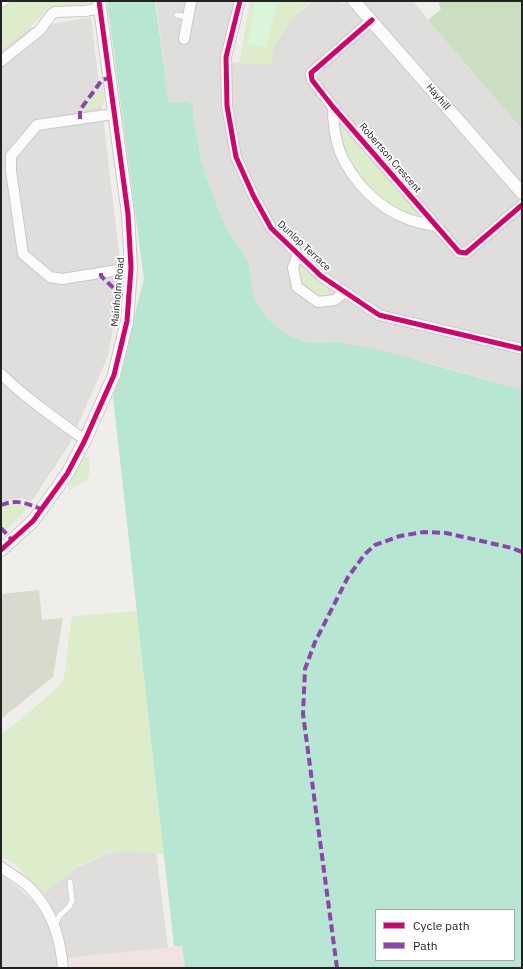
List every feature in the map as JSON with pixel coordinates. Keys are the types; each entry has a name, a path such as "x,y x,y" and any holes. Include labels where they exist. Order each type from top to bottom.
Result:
{"street":[{"path":"184,39 190,1"},
{"name":"Dunlop Terrace","path":"240,1 226,57 227,106 236,157 254,197 271,228 321,276 379,315 522,349"},
{"name":"Hayhill","path":"354,1 522,194"},
{"path":"1,61 40,30 55,12 79,11 99,4"},
{"name":"Mainholm Road","path":"1,550 32,521 67,474 85,440 114,375 127,321 131,268 128,214 99,4"},
{"name":"Robertson Crescent","path":"372,20 311,73 312,80 333,107 459,252 466,253 522,205"},
{"path":"333,107 333,120 340,152 350,171 365,190 385,207 408,219 438,227"},
{"path":"114,114 37,125 12,156 11,171 23,254 50,277 62,279 131,268"},
{"name":"Dunlop Terrace","path":"298,254 293,268 297,287 318,302 334,300 344,292"},
{"path":"1,374 13,386 46,412 85,440"},
{"path":"1,867 30,889 51,916 61,948 63,968"}],"lane":[{"path":"1,5 7,1"},
{"path":"176,14 188,16"},
{"path":"54,926 60,915 69,907 72,901 70,882"}],"shaded area":[{"path":"156,1 234,1 223,62 271,64 273,48 290,20 313,1 340,1 342,4 345,1 413,1 522,127 522,390 432,364 337,342 303,342 285,333 268,319 256,302 253,293 248,260 226,228 209,185 201,160 193,117 193,104 186,102 169,104"},
{"path":"91,17 122,277 108,356 69,445 31,502 22,498 1,502 1,50 30,28"},
{"path":"39,590 42,620 63,618 53,677 1,719 1,594"},
{"path":"115,851 156,851 168,948 57,959 58,968 1,968 1,873 32,900 78,867"},
{"path":"182,946 185,968 70,968 69,958"}],"green space":[{"path":"1,1 90,1 87,4 56,8 45,12 30,28 1,50"},
{"path":"107,1 155,1 169,103 186,102 193,104 193,117 201,160 209,185 226,228 248,260 253,293 256,302 268,319 285,333 303,342 337,342 384,351 522,390 522,968 185,968 182,946 174,946 113,397 144,279"},
{"path":"250,1 311,1 290,20 273,48 272,64 239,64"},
{"path":"255,1 278,1 266,48 248,44"},
{"path":"438,1 522,1 522,129 428,20 441,9"},
{"path":"102,83 104,97 103,104 96,108 81,110"},
{"path":"339,122 422,219 390,204 370,189 362,180 355,171 348,155"},
{"path":"301,266 334,293 321,296 310,292 300,277 298,271"},
{"path":"84,457 89,457 89,475 81,484 69,490 69,485"},
{"path":"9,504 29,507 6,530 1,525 1,507"},
{"path":"137,611 164,854 122,851 102,856 78,866 42,895 16,865 1,856 1,734 20,720 59,686 64,679 71,620 74,616"}],"marked path":[{"path":"80,119 80,110 102,80 109,78"},
{"path":"101,273 101,276 121,295 129,296"},
{"path":"1,505 12,502 21,502 41,509"},
{"path":"1,528 12,540"},
{"path":"337,968 303,714 305,669 315,642 348,577 365,554 375,545 400,536 424,532 446,533 512,548 522,552"}],"cycle path":[{"path":"1,550 33,521 67,474 85,440 114,375 127,321 131,268 128,214 99,1"},
{"path":"240,1 226,57 227,106 236,157 254,197 271,228 321,276 379,315 522,349"},
{"path":"372,20 311,73 312,80 333,107 459,252 466,253 522,205"}]}
